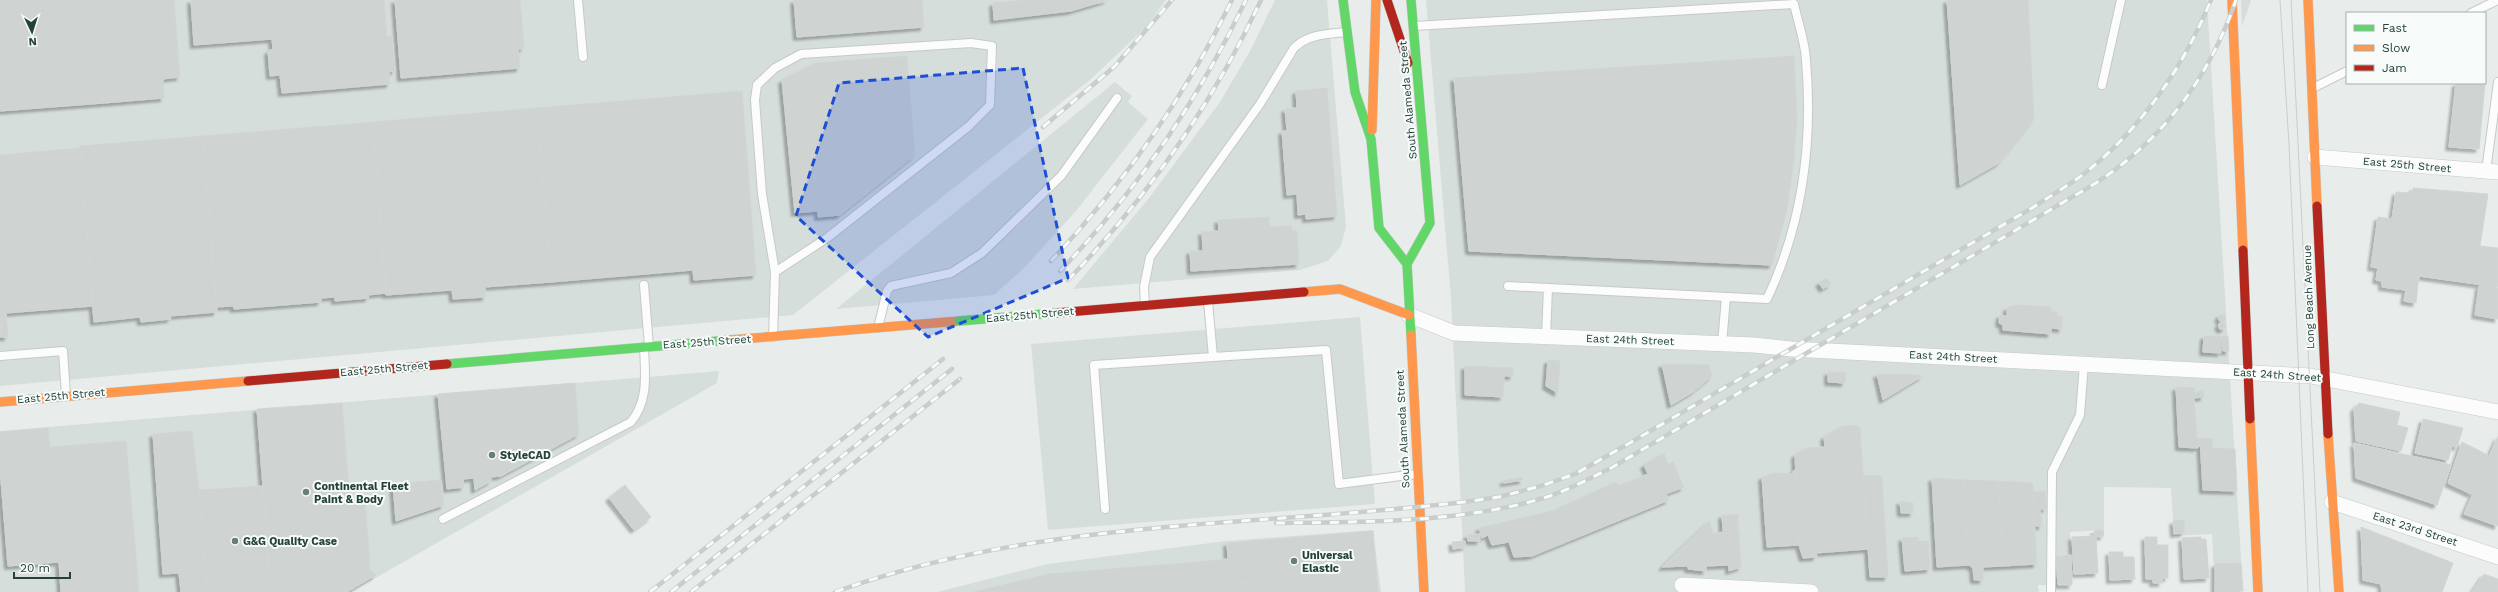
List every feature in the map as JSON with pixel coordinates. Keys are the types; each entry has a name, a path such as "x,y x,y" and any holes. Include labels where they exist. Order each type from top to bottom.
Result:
{"main road":[{"path":"1343,0 1355,92 1372,139"},
{"path":"1376,0 1372,139 1379,228 1407,264"},
{"path":"1387,0 1420,100"},
{"name":"South Alameda Street","path":"1411,0 1430,223 1407,264 1419,473 1418,507 1424,592"},
{"path":"2232,0 2247,373 2258,592"},
{"name":"Long Beach Avenue","path":"2308,0 2324,378 2339,592"},
{"name":"East 25th Street","path":"0,402 647,346 773,338 1340,289 1409,314"}],"street":[{"name":"East 25th Street","path":"2315,157 2492,171"},
{"name":"East 24th Street","path":"1409,314 1454,333 1722,344 2324,378 2498,412"},
{"name":"East 23rd Street","path":"2332,502 2498,557"},
{"path":"1682,585 1811,592"}],"lane":[{"path":"578,0 583,57"},
{"path":"2102,86 2121,0"},
{"path":"2473,12 2498,0"},
{"path":"1413,26 1794,4 1806,59 1807,119 1803,173 1794,229 1783,265 1767,299 1508,286"},
{"path":"1145,306 1144,288 1150,257 1260,104 1294,48 1302,40 1324,34 1346,32"},
{"path":"773,338 775,272 762,194 755,100 757,85 775,68 801,54 971,43 992,46 990,105 969,126 827,238 775,272"},
{"path":"2312,88 2346,71"},
{"path":"2492,171 2498,82"},
{"path":"878,328 887,290 891,286 951,273 982,253 1061,176 1117,98"},
{"path":"443,519 631,422 639,413 644,401 647,346 644,285"},
{"path":"1546,337 1548,288"},
{"path":"1722,344 1726,297"},
{"path":"1208,300 1212,357"},
{"path":"1105,509 1094,365 1326,350 1339,484 1419,473"},
{"path":"0,356 63,351 66,396"},
{"path":"2051,592 2052,472 2080,415 2084,364"}],"highlighted area":[{"path":"1023,68 1068,278 928,337 796,216 839,83"}],"shaded area":[{"path":"0,0 1166,0 1146,27 1090,80 793,315 0,386"},
{"path":"1275,0 1327,0 1346,227 1341,246 1328,261 1300,270 1073,289 1149,198 1220,102 1250,51"},
{"path":"1426,0 2207,0 2243,591 2215,592 2212,534 2174,536 2171,488 2104,487 2104,530 2070,532 2072,586 2038,585 2039,592 1465,592 1451,299"},
{"path":"2241,0 2251,0 2242,27"},
{"path":"1115,82 1132,96 1128,102 1148,119 1076,211 1024,268 994,295 836,309"},
{"path":"1360,317 1375,504 1048,530 1031,344"},
{"path":"719,371 717,383 351,592 0,592 0,431"},
{"path":"1373,530 1381,592 937,592 1048,564 1226,541"}],"building":[{"path":"0,0 96,0 104,103 0,111"},
{"path":"96,0 174,0 180,77 163,79 164,98 104,103"},
{"path":"191,0 384,0 387,37 392,36 395,71 389,71 390,84 282,93 280,75 270,76 268,51 273,49 272,39 194,45"},
{"path":"395,0 520,0 524,48 518,49 520,68 401,78"},
{"path":"794,0 922,0 924,27 797,37"},
{"path":"1026,0 1108,0 1071,11 994,20 993,3"},
{"path":"1947,0 2028,0 2034,119 1999,163 1960,185"},
{"path":"907,56 915,155 840,215 818,217 818,211 795,213 782,80 816,63"},
{"path":"1794,56 1797,118 1794,160 1787,209 1772,265 1469,251 1454,78"},
{"path":"2456,84 2485,84 2479,149 2449,147"},
{"path":"1327,88 1337,216 1306,219 1306,214 1298,215 1297,194 1287,195 1282,131 1287,131 1285,109 1297,108 1296,91"},
{"path":"742,91 756,275 694,280 693,270 551,282 537,108"},
{"path":"537,108 551,282 485,287 486,297 453,299 452,290 386,295 373,122"},
{"path":"373,122 386,293 368,295 369,298 335,301 335,297 321,298 321,302 234,309 233,306 216,307 203,136"},
{"path":"203,136 217,312 170,316 171,319 141,322 140,317 94,322 80,146"},
{"path":"80,148 93,306 6,313 8,337 0,337 0,155"},
{"path":"2413,188 2488,194 2480,246 2498,248 2498,287 2419,276 2416,303 2404,301 2406,290 2382,287 2382,281 2376,280 2378,268 2371,267 2378,217 2392,219 2396,192 2412,193"},
{"path":"1269,217 1270,227 1291,226 1292,231 1297,231 1299,264 1191,271 1190,251 1203,251 1202,232 1219,231 1218,220"},
{"path":"1827,278 1831,284 1823,289 1819,283"},
{"path":"2479,286 2498,288 2498,319 2475,315"},
{"path":"2015,305 2051,307 2051,312 2057,312 2057,316 2062,316 2062,329 2051,328 2051,334 2003,330 2003,325 1999,323 2000,315 2007,316 2007,308"},
{"path":"2222,314 2225,315 2225,321 2222,322 2219,321 2218,318 2219,315"},
{"path":"2222,322 2225,323 2225,329 2222,330 2219,329 2218,326 2219,323"},
{"path":"2204,336 2221,336 2221,353 2203,352"},
{"path":"2222,336 2228,336 2229,351 2223,351"},
{"path":"1548,360 1560,361 1558,393 1546,386"},
{"path":"1662,364 1709,365 1712,376 1693,392 1671,405"},
{"path":"1465,366 1513,368 1513,376 1504,376 1503,397 1465,395"},
{"path":"1828,372 1846,372 1845,383 1828,382"},
{"path":"1877,374 1917,375 1923,376 1883,400"},
{"name":"StyleCAD","path":"575,383 579,434 501,476 491,477 491,481 475,490 474,478 463,479 464,487 447,489 438,394"},
{"path":"2176,387 2194,388 2194,392 2203,391 2204,397 2194,398 2197,438 2200,438 2200,446 2197,448 2179,447"},
{"name":"Continental Fleet Paint & Body","path":"342,403 350,500 365,499 370,566 368,567 376,575 347,592 271,592 257,409"},
{"path":"2359,403 2400,412 2397,425 2408,428 2401,451 2356,441 2354,409"},
{"path":"2423,419 2463,428 2457,447 2452,446 2448,460 2415,453"},
{"path":"1857,425 1860,428 1868,549 1816,553 1817,557 1803,558 1799,545 1795,455 1807,448 1825,447 1824,437 1842,426"},
{"path":"48,428 50,447 126,441 139,592 61,592 59,562 8,566 0,468 0,432"},
{"path":"192,431 199,490 207,592 181,592 179,573 163,574 153,434"},
{"path":"2498,436 2498,526 2464,514"},
{"path":"2200,438 2213,439 2212,448 2235,449 2237,491 2203,490"},
{"path":"2462,442 2488,455 2471,494 2448,483"},
{"path":"2354,443 2451,465 2437,505 2356,478"},
{"path":"1664,453 1668,464 1673,462 1684,487 1666,494 1669,500 1532,556 1514,557 1509,542 1492,545 1488,535 1482,538 1479,528 1552,511 1616,482 1618,486 1648,474 1644,465"},
{"path":"1795,470 1799,545 1767,547 1762,477 1774,473 1793,474 1793,471"},
{"path":"1863,475 1882,476 1888,577 1870,577"},
{"path":"1522,477 1523,480 1504,483 1503,481"},
{"path":"1932,478 1964,480 1969,565 1937,567"},
{"path":"441,480 444,505 396,521 393,484"},
{"path":"1964,480 1998,481 2003,566 1983,567 1983,580 1974,580 1973,568 1969,565"},
{"path":"1998,481 2032,483 2037,564 2003,566"},
{"path":"2032,483 2034,492 2045,491 2046,509 2040,509 2042,526 2035,526"},
{"path":"625,485 651,517 634,530 609,498"},
{"name":"G&G Quality Case","path":"263,486 271,592 207,592 199,490"},
{"path":"1900,501 1913,503 1913,513 1901,513"},
{"path":"1738,514 1738,531 1731,531 1730,515"},
{"path":"1722,515 1730,515 1731,531 1723,531"},
{"path":"2184,520 2184,533 2174,534 2173,521"},
{"path":"1709,521 1713,533 1739,531 1741,567 1729,571 1729,565 1706,566 1706,571 1688,569 1688,566 1662,567"},
{"path":"2361,527 2453,563 2442,592 2417,592 2363,580"},
{"path":"2103,530 2104,536 2096,537 2098,573 2074,574 2072,537 2094,536 2094,531"},
{"name":"Universal Elastic","path":"1373,531 1378,592 1295,592 1294,579 1198,587 1196,562 1228,559 1227,543"},
{"path":"1480,534 1480,541 1468,541 1467,535"},
{"path":"1918,537 1918,541 1928,541 1930,569 1905,571 1902,538"},
{"path":"2145,537 2157,537 2157,545 2168,545 2168,578 2162,578 2162,583 2153,583 2153,579 2146,579"},
{"path":"2201,537 2201,539 2206,539 2209,578 2184,579 2182,538"},
{"path":"1465,541 1466,547 1453,549 1452,542"},
{"path":"2109,552 2123,552 2123,557 2134,557 2135,579 2110,580"},
{"path":"2071,555 2072,585 2058,585 2056,557"},
{"path":"1196,562 1198,592 1088,592 1086,571"},
{"path":"2241,563 2243,591 2215,592 2215,564"},
{"path":"1086,571 1088,592 973,592 1049,574"},
{"path":"2484,574 2498,579 2498,592 2472,592"},
{"path":"1294,579 1295,592 1198,592 1198,587"},
{"path":"2381,584 2417,592 2382,592"}],"tram line":[{"path":"2280,0 2289,145 2308,592"},
{"path":"2291,0 2320,592"}],"railway":[{"path":"1043,127 1114,67 1172,0"},
{"path":"1051,261 1103,201 1151,138 1194,71 1232,0"},
{"path":"1060,271 1115,209 1164,143 1208,73 1246,0"},
{"path":"1068,280 1125,216 1176,148 1222,76 1261,0"},
{"path":"835,592 911,568 989,551 1067,538 1146,529 1385,510 1464,502 1499,497 1541,486 1575,474 2032,208 2066,187 2085,173 2106,155 2143,116 2174,72 2188,49 2211,0"},
{"path":"1276,523 1378,521 1482,512 1515,506 1547,497 1611,468 2091,186 2117,169 2161,128 2180,106 2197,82 2225,29 2236,0"},
{"path":"650,592 943,359"},
{"path":"671,592 952,369"},
{"path":"691,592 960,379"}],"traffic: fast":[{"path":"1343,0 1355,92 1371,139 1379,228 1407,264"},
{"path":"1411,0 1430,223 1407,264 1411,335"},
{"path":"959,321 1056,313"},
{"path":"447,364 730,340"}],"traffic: slow":[{"path":"1372,130 1376,0"},
{"path":"2232,0 2243,250"},
{"path":"2308,0 2317,206"},
{"path":"1304,292 1340,289 1409,315"},
{"path":"730,340 959,321"},
{"path":"1411,335 1424,592"},
{"path":"0,402 248,381"},
{"path":"2250,419 2258,592"},
{"path":"2328,434 2339,592"}],"traffic: jam":[{"path":"1387,0 1408,63"},
{"path":"2317,206 2328,434"},
{"path":"2243,250 2250,419"},
{"path":"1056,313 1304,292"},
{"path":"248,381 447,364"}],"place":[{"name":"StyleCAD","path":"492,455"},
{"name":"Continental Fleet Paint & Body","path":"306,492"},
{"name":"G&G Quality Case","path":"235,541"},
{"name":"Universal Elastic","path":"1294,561"}]}
